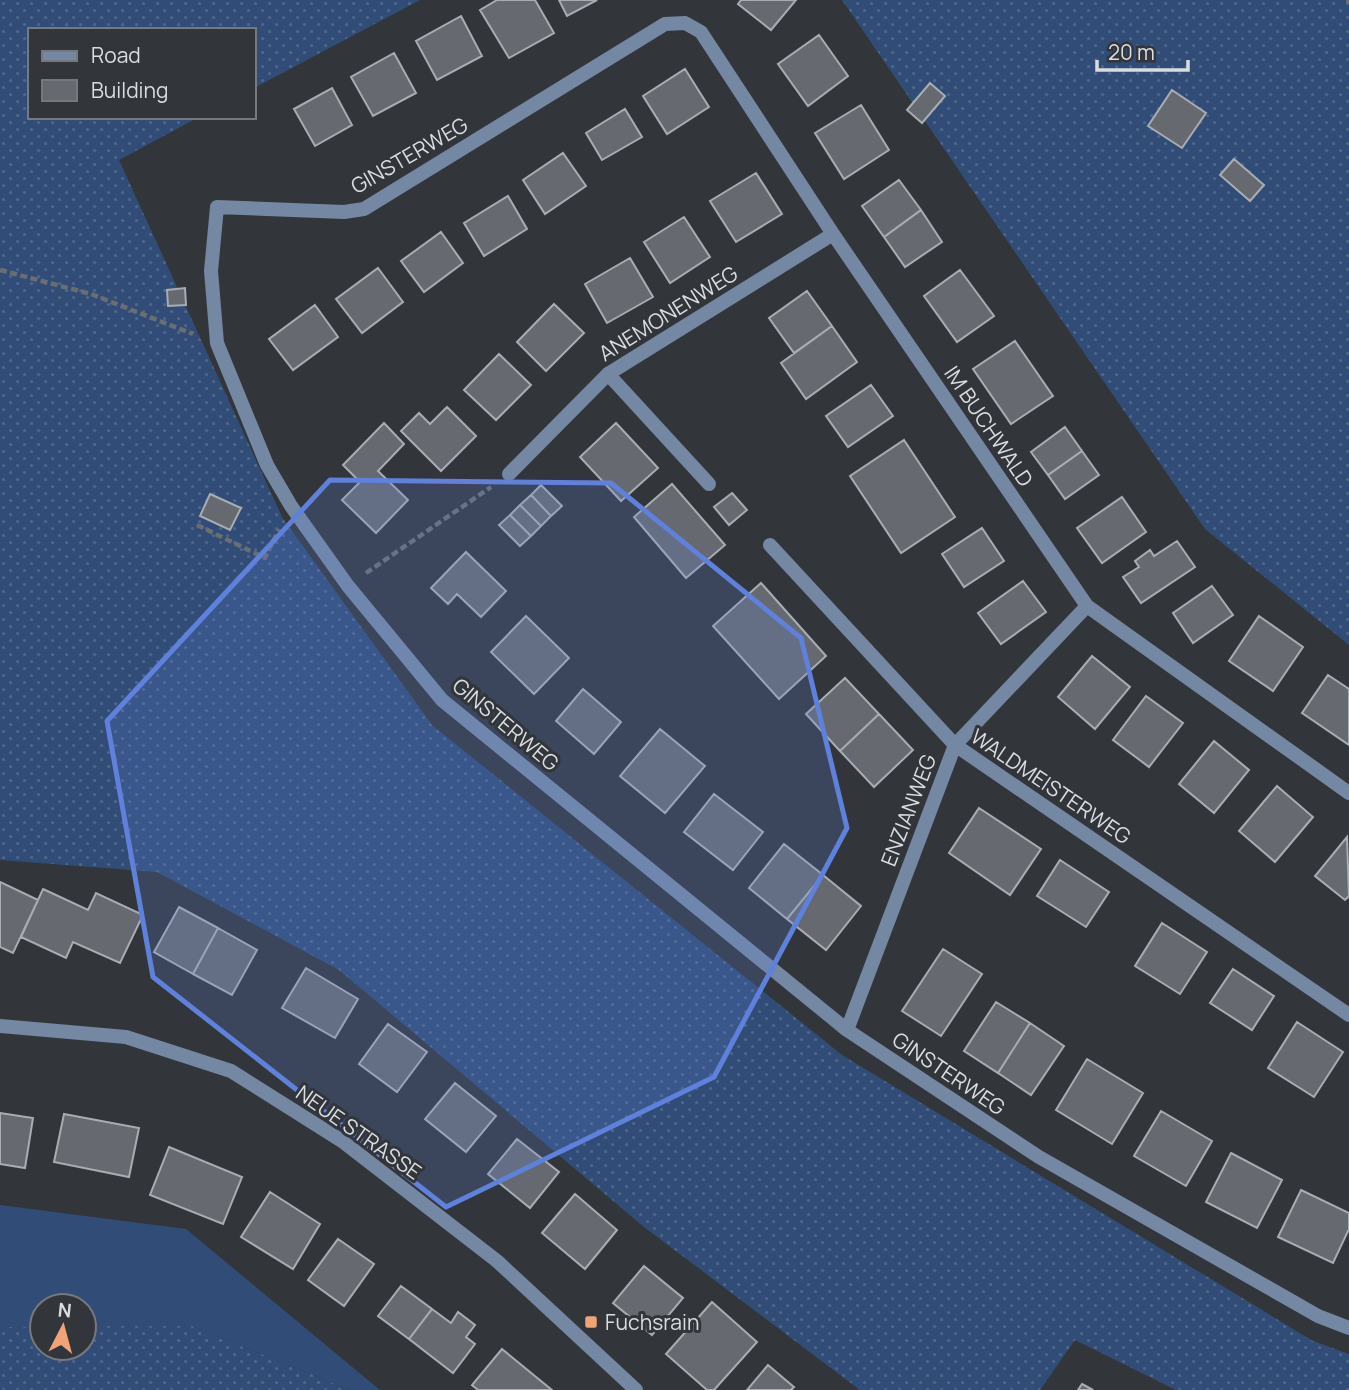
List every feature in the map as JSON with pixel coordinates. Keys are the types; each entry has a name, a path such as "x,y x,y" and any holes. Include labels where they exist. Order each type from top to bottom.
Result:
{"street":[{"name":"IM BUCHWALD","path":"664,24 685,23 701,32 833,234 1087,606 1349,793"},
{"name":"GINSTERWEG","path":"664,24 365,209 344,212 217,207 211,271 217,343 267,465 290,506 348,586 442,700 847,1030 1039,1157 1318,1316 1349,1328"},
{"name":"ANEMONENWEG","path":"509,474 608,374 833,234"},
{"path":"608,374 709,484"},
{"name":"WALDMEISTERWEG","path":"770,545 954,745 1349,1015"},
{"name":"ENZIANWEG","path":"847,1030 954,745 1087,606"},
{"name":"NEUE STRASSE","path":"0,1026 126,1037 231,1071 342,1141 497,1261 636,1390"}],"path":[{"path":"0,270 90,294 217,343"},
{"path":"380,563 509,474"},
{"path":"197,525 265,558 290,506"}],"highlighted area":[{"path":"330,480 611,483 801,638 847,828 714,1077 446,1207 153,977 107,721"}],"shaded area":[{"path":"0,0 420,0 256,87 256,28 28,28 28,119 195,119 119,160 282,517 432,725 842,1055 1313,1341 1349,1354 1349,1390 1176,1390 1075,1340 1040,1390 860,1390 644,1227 339,970 157,872 0,860"},
{"path":"842,0 1349,0 1349,645 1205,529"},
{"path":"0,1205 186,1229 380,1390 350,1390 192,1326 98,1326 98,1292 28,1292 28,1327 0,1327"},
{"path":"98,1326 192,1326 350,1390 0,1390 0,1327 28,1327 28,1362 98,1362"}],"building":[{"path":"497,0 535,0 554,33 509,58 480,10"},
{"path":"559,0 597,0 567,16"},
{"path":"741,0 796,0 771,30 738,4"},
{"path":"461,16 482,56 437,80 416,41"},
{"path":"819,35 848,76 808,106 778,64"},
{"path":"394,53 416,93 373,116 351,77"},
{"path":"685,69 709,107 667,134 643,96"},
{"path":"930,83 945,96 922,123 907,110"},
{"path":"332,88 352,125 315,146 294,109"},
{"path":"1172,90 1206,113 1182,148 1148,126"},
{"path":"861,105 889,150 844,179 815,133"},
{"path":"625,109 642,137 602,160 586,133"},
{"path":"563,153 586,186 545,214 523,180"},
{"path":"1234,159 1264,185 1250,201 1220,175"},
{"path":"756,173 782,214 736,242 710,201"},
{"path":"899,180 921,210 884,237 862,206"},
{"path":"508,196 527,229 484,256 464,223"},
{"path":"921,210 942,242 905,267 884,237"},
{"path":"684,217 710,257 670,283 644,242"},
{"path":"441,232 463,263 424,292 401,261"},
{"path":"630,258 653,297 607,323 585,284"},
{"path":"378,268 403,302 362,333 336,299"},
{"path":"960,270 994,316 957,342 924,296"},
{"path":"185,288 186,305 168,306 167,290"},
{"path":"807,291 832,326 794,353 769,318"},
{"path":"554,304 584,333 546,371 517,342"},
{"path":"315,305 338,337 293,370 269,339"},
{"path":"832,326 857,362 806,399 781,363"},
{"path":"1015,341 1053,396 1011,424 973,369"},
{"path":"499,354 531,385 496,420 464,390"},
{"path":"871,385 893,416 848,447 826,416"},
{"path":"447,407 476,436 441,471 401,431 419,413 430,424"},
{"path":"384,423 404,444 378,471 408,500 376,533 342,500 360,482 343,465"},
{"path":"616,423 658,468 621,501 580,457"},
{"path":"1065,427 1082,451 1048,475 1031,452"},
{"path":"904,440 955,517 901,553 850,476"},
{"path":"1082,451 1099,475 1065,499 1048,475"},
{"path":"672,484 725,545 686,578 634,517"},
{"path":"541,485 562,506 551,516 531,495"},
{"path":"732,493 747,510 729,525 714,507"},
{"path":"210,494 241,508 230,530 200,516"},
{"path":"531,495 551,516 541,526 520,505"},
{"path":"1122,497 1146,532 1102,563 1077,528"},
{"path":"520,505 541,526 531,536 510,515"},
{"path":"510,515 531,536 520,546 499,525"},
{"path":"982,528 1004,561 964,587 942,554"},
{"path":"1177,541 1195,567 1141,603 1123,577 1139,567 1135,561 1150,550 1154,556"},
{"path":"466,552 506,591 481,617 457,594 448,604 431,588"},
{"path":"1023,581 1046,612 1001,644 978,613"},
{"path":"761,583 826,656 779,699 713,626"},
{"path":"1212,586 1233,615 1193,643 1173,613"},
{"path":"526,616 569,658 534,694 491,652"},
{"path":"1259,616 1303,647 1273,691 1229,661"},
{"path":"1092,656 1130,687 1095,729 1058,697"},
{"path":"1328,675 1349,689 1349,745 1302,713"},
{"path":"845,678 879,714 840,751 806,714"},
{"path":"583,689 621,722 594,754 556,721"},
{"path":"1146,696 1183,723 1149,767 1113,740"},
{"path":"879,714 913,750 874,787 840,751"},
{"path":"660,729 705,766 665,813 620,776"},
{"path":"1214,741 1249,770 1214,813 1179,784"},
{"path":"1277,786 1313,817 1275,862 1239,831"},
{"path":"714,794 763,832 733,870 684,832"},
{"path":"979,808 1041,849 1010,895 949,853"},
{"path":"1347,837 1349,896 1345,900 1315,876"},
{"path":"784,844 823,875 787,919 749,888"},
{"path":"1060,860 1109,892 1086,927 1037,896"},
{"path":"823,875 861,906 826,950 787,919"},
{"path":"0,882 38,900 13,953 0,947"},
{"path":"43,889 88,910 96,893 143,915 120,963 73,942 66,958 21,937"},
{"path":"179,907 218,928 193,974 154,952"},
{"path":"1162,923 1207,952 1180,994 1135,966"},
{"path":"218,928 257,950 232,995 193,974"},
{"path":"943,949 982,974 941,1036 902,1011"},
{"path":"306,968 358,999 335,1038 282,1008"},
{"path":"1233,969 1274,996 1252,1030 1210,1003"},
{"path":"996,1002 1030,1023 998,1073 964,1051"},
{"path":"1297,1022 1343,1052 1314,1097 1268,1068"},
{"path":"1030,1023 1064,1046 1031,1095 998,1073"},
{"path":"388,1024 427,1052 397,1092 359,1064"},
{"path":"1087,1059 1143,1093 1112,1144 1056,1110"},
{"path":"455,1083 496,1116 466,1152 425,1119"},
{"path":"1161,1111 1212,1141 1186,1186 1134,1156"},
{"path":"0,1113 33,1118 25,1168 0,1164"},
{"path":"64,1114 139,1128 129,1177 54,1162"},
{"path":"517,1139 559,1172 530,1208 488,1174"},
{"path":"169,1147 242,1177 223,1224 150,1195"},
{"path":"1231,1153 1282,1180 1257,1228 1206,1202"},
{"path":"1301,1190 1349,1213 1349,1229 1333,1263 1278,1237"},
{"path":"270,1192 320,1224 293,1269 241,1237"},
{"path":"575,1194 617,1230 585,1269 542,1233"},
{"path":"338,1239 374,1264 344,1306 308,1280"},
{"path":"644,1266 683,1298 652,1335 613,1303"},
{"path":"401,1286 432,1309 409,1339 378,1316"},
{"path":"712,1302 757,1342 714,1390 707,1390 666,1354"},
{"path":"432,1309 451,1323 458,1312 475,1325 466,1337 475,1344 453,1373 409,1339"},
{"path":"502,1349 552,1390 478,1390 472,1385"},
{"path":"768,1365 794,1387 791,1390 747,1390"},
{"path":"1082,1384 1093,1390 1078,1390"}],"place":[{"name":"Fuchsrain","path":"591,1322"}]}
